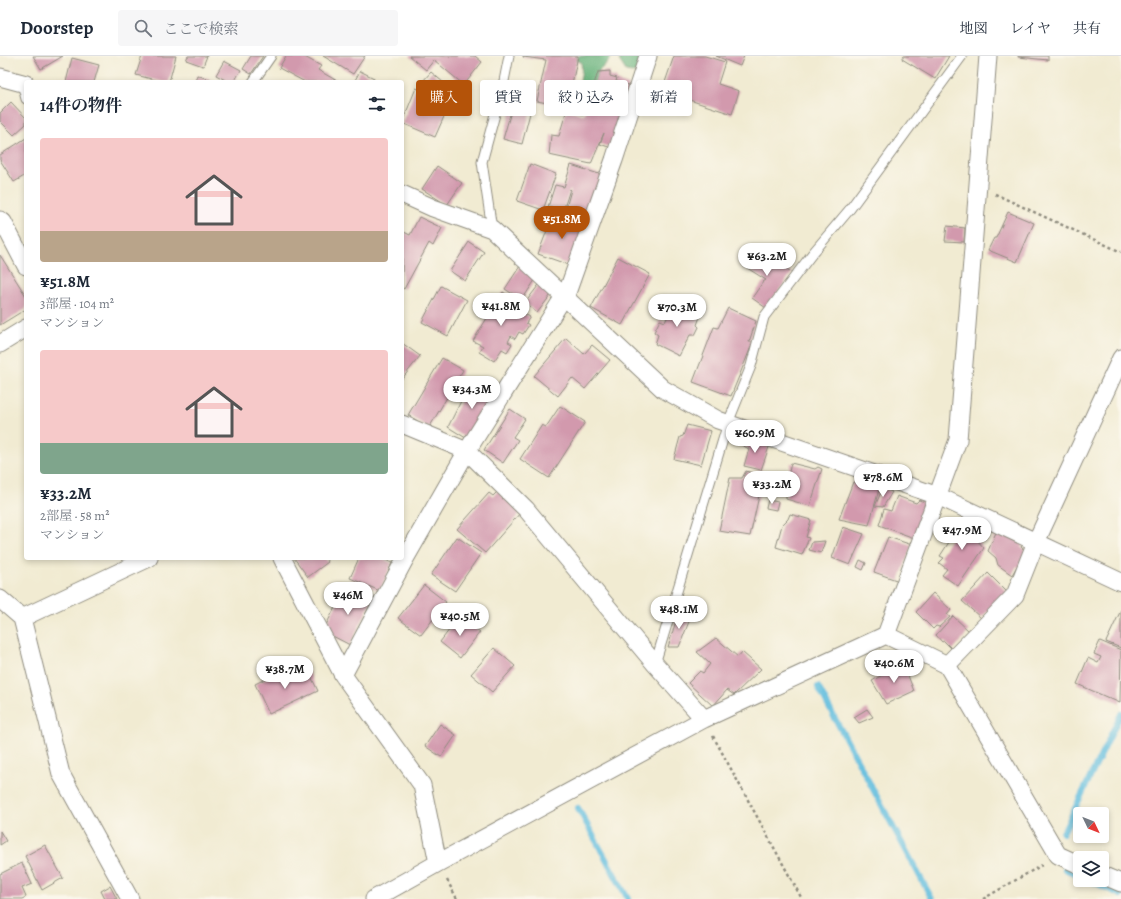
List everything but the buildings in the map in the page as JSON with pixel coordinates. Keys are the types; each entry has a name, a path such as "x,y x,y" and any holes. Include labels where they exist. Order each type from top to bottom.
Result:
{"street":[{"path":"344,675 405,559 467,451 568,290 609,175 648,56"},
{"path":"374,899 704,719 886,635 958,440 988,56"},
{"path":"0,77 24,89"},
{"path":"404,195 434,208 492,229 663,389 718,420 938,496 1121,582"},
{"path":"0,220 3,222 24,262"},
{"path":"0,344 24,329"},
{"path":"948,665 1014,595 1036,542 1121,358"},
{"path":"404,425 467,451 526,509 655,664 704,719"},
{"path":"22,618 145,560"},
{"path":"283,560 344,675 422,785 438,863"},
{"path":"0,599 22,618 62,774 130,899"},
{"path":"886,635 948,665 1058,855 1073,862"},
{"path":"1109,878 1121,883"}],"lane":[{"path":"254,80 271,56"},
{"path":"492,229 482,162 504,81 509,56"},
{"path":"655,664 728,423 751,366 764,317 812,254 850,209 962,56"}],"path":[{"path":"978,186 1121,252"},
{"path":"704,719 802,899"},
{"path":"983,899 1058,855"}],"green space":[{"path":"576,56 613,56 598,72 595,80 580,80 581,62 577,60"},
{"path":"624,56 641,56 636,73 626,71 619,60"}],"waterway":[{"path":"818,687 932,899"},
{"path":"1063,833 1121,714"},
{"path":"578,808 628,899"},
{"path":"1065,869 1073,873"},
{"path":"1104,887 1121,895"}]}
